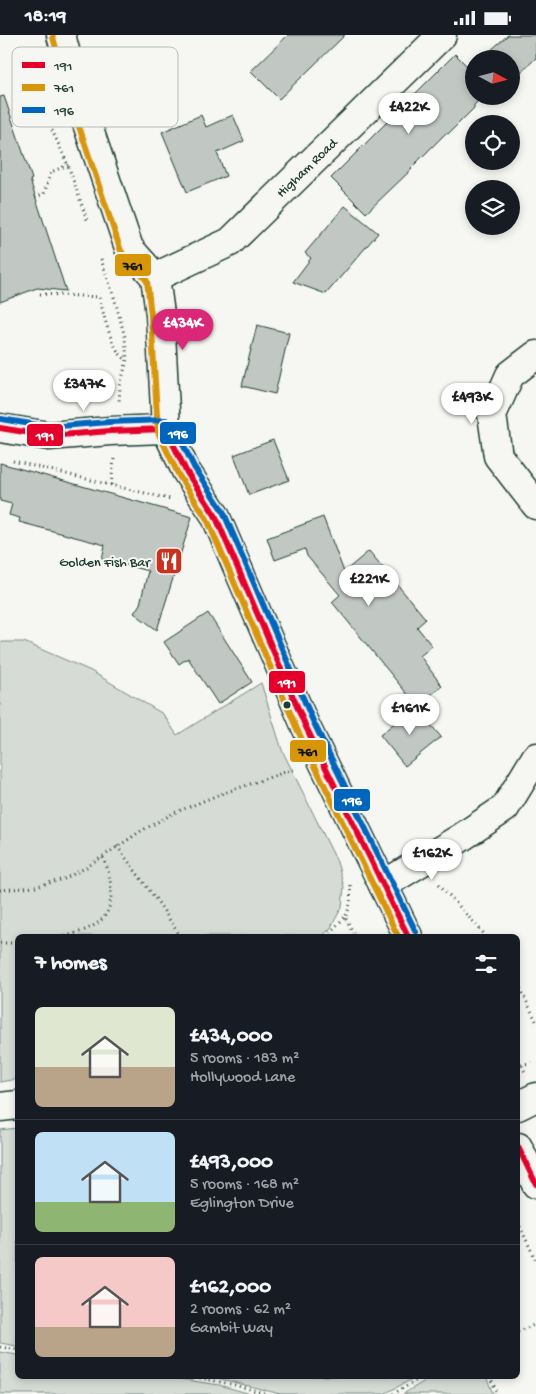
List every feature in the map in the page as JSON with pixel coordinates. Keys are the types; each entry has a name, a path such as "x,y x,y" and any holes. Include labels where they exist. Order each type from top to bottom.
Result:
{"main road":[{"name":"Higham Road","path":"155,277 230,242 442,35"},
{"path":"88,127 129,248 155,277 160,314 166,429 186,471 215,515 305,725 384,885 401,934"},
{"path":"536,355 510,375 492,415 498,456 536,505"},
{"path":"0,428 49,436 166,429"},
{"path":"384,885 505,808 536,757"},
{"path":"520,1105 536,1097"},
{"path":"0,1107 15,1105"},
{"path":"520,1151 536,1184"}],"path":[{"path":"51,127 68,165 89,227"},
{"path":"35,197 44,194 51,172 68,165"},
{"path":"40,295 100,297 112,342 120,357 127,360"},
{"path":"7,460 111,485"},
{"path":"0,890 35,887 54,882 75,873 141,831 182,809 298,768"},
{"path":"117,846 179,934"},
{"path":"72,934 96,923 107,912 111,890 108,872 102,856"},
{"path":"410,869 418,883 430,875 484,934"},
{"path":"328,934 345,917"},
{"path":"0,943 15,943"},
{"path":"520,987 536,1021"},
{"path":"521,1064 536,1063"},
{"path":"520,1226 536,1261"},
{"path":"520,1331 536,1324"},
{"path":"0,1347 15,1350"},
{"path":"205,1379 267,1394"},
{"path":"393,1394 419,1379"},
{"path":"491,1379 497,1394"}],"shaded area":[{"path":"0,642 24,642 91,671 163,714 177,735 261,683 282,750 337,862 344,887 342,907 330,929 324,934 15,934 15,1079 0,1082"},
{"path":"15,1128 15,1346 0,1343 0,1130"},
{"path":"0,1352 15,1355 15,1379 180,1379 219,1385 251,1394 0,1394"},
{"path":"222,1379 412,1379 384,1394 280,1394"},
{"path":"428,1379 487,1379 493,1394 403,1394"}],"building":[{"path":"288,35 345,35 279,99 251,71"},
{"path":"508,35 536,35 536,58 520,73 520,50 491,50"},
{"path":"455,54 465,64 465,105 474,105 474,108 448,134 446,133 366,213 331,178"},
{"path":"4,96 12,120 12,127 14,127 32,179 30,180 66,291 37,288 0,302 0,97"},
{"path":"201,115 206,127 233,115 244,141 217,153 226,176 187,192 162,132 178,127 178,125"},
{"path":"345,206 378,233 326,294 293,282 311,258 305,253"},
{"path":"257,325 289,333 275,394 242,386"},
{"path":"273,440 289,480 249,495 234,455"},
{"path":"0,463 192,517 157,630 134,613 140,604 148,571 102,559 105,545 19,522 20,518 9,515 12,504 0,501"},
{"path":"323,517 344,572 369,551 426,619 417,627 432,646 420,656 442,686 417,706 332,602 340,595 307,556 305,549 275,560 267,538"},
{"path":"208,613 252,682 218,704 188,658 179,664 164,642"},
{"path":"415,706 441,737 405,766 380,735"}],"transit line":[{"name":"761","path":"53,37 56,47"},
{"name":"761","path":"79,127 121,251 147,281 151,315 158,432 179,476 207,519 297,729 397,934"},
{"name":"196","path":"1,419 49,427 166,420 173,424 194,467 223,511 313,721 416,932"},
{"name":"191","path":"0,428 49,436 166,429"},
{"name":"191","path":"166,429 186,471 215,515 305,725 407,934"},
{"name":"191","path":"520,1151 536,1184"}],"place":[{"name":"Golden Fish Bar","path":"169,561"}]}
